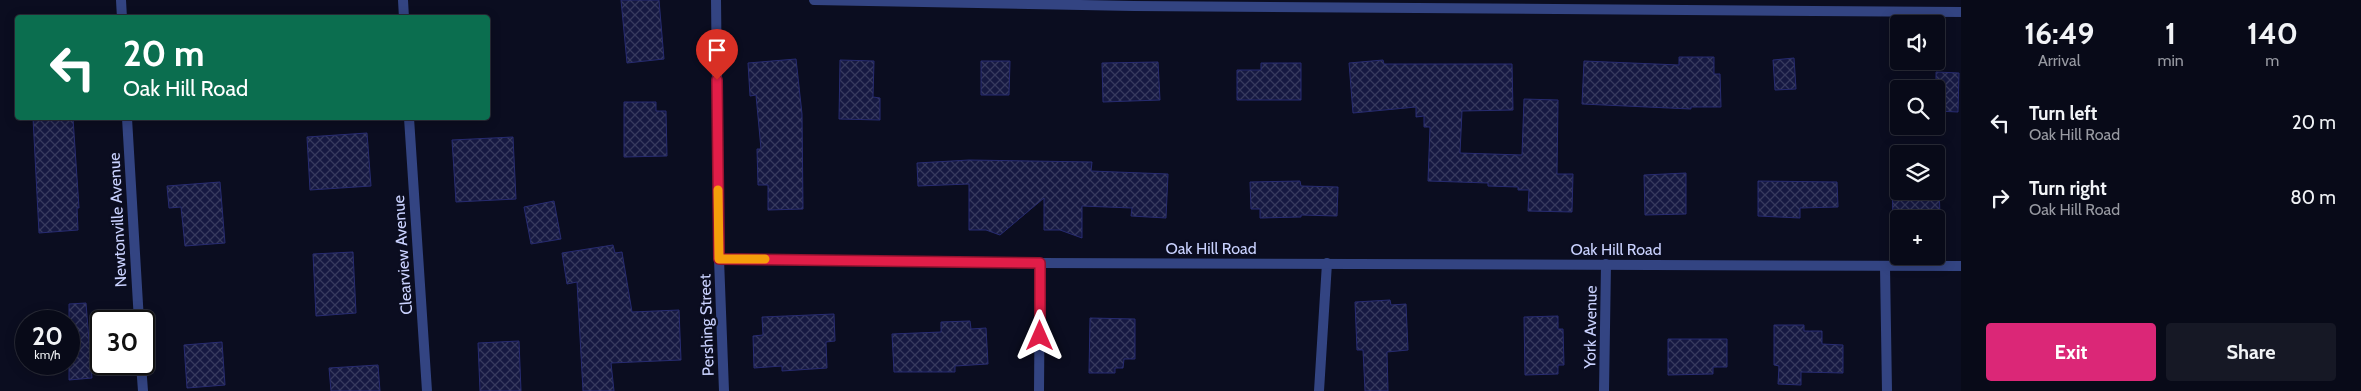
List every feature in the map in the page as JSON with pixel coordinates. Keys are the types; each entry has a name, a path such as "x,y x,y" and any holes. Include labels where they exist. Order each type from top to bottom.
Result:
{"street":[{"path":"121,0 122,15"},
{"path":"403,0 404,15"},
{"path":"716,0 719,259"},
{"path":"814,0 1134,6 1961,12"},
{"name":"Newtonville Avenue","path":"127,120 137,310"},
{"name":"Clearview Avenue","path":"408,120 427,391"},
{"name":"Oak Hill Road","path":"719,259 1040,263 1961,266"},
{"name":"Pershing Street","path":"719,259 724,391"},
{"path":"1039,391 1040,263"},
{"path":"1319,391 1327,263"},
{"name":"York Avenue","path":"1604,391 1606,264"},
{"path":"1885,267 1887,391"},
{"path":"142,375 143,391"}],"building":[{"path":"621,0 659,0 664,59 627,63"},
{"path":"1679,57 1714,57 1714,74 1720,74 1721,107 1691,107 1691,109 1582,104 1584,61 1679,65"},
{"path":"1794,58 1796,89 1775,90 1773,60"},
{"path":"796,59 802,114 803,209 768,210 768,185 758,185 757,149 761,149 756,95 750,96 748,63"},
{"path":"840,60 874,61 873,97 880,98 880,120 839,119"},
{"path":"1383,60 1384,64 1512,64 1513,110 1462,111 1460,153 1522,155 1524,99 1558,100 1557,174 1573,174 1572,212 1528,211 1529,190 1518,190 1518,187 1488,186 1488,183 1428,181 1430,127 1424,127 1424,116 1416,117 1416,107 1353,113 1349,63"},
{"path":"981,61 1010,61 1009,95 981,95"},
{"path":"1158,62 1160,100 1103,102 1102,63"},
{"path":"1261,63 1301,63 1301,100 1237,100 1237,70 1261,70"},
{"path":"1936,72 1959,73 1958,112 1945,111 1945,80 1936,80"},
{"path":"624,102 656,102 656,111 666,111 667,156 624,157"},
{"path":"33,120 73,120 79,208 77,208 78,230 39,233"},
{"path":"367,133 371,186 310,190 307,137"},
{"path":"513,137 516,199 456,202 452,140"},
{"path":"969,160 1092,162 1091,171 1168,174 1166,218 1131,216 1132,208 1082,206 1082,238 1060,230 1044,230 1044,198 1000,235 986,230 969,230 969,184 918,186 917,163"},
{"path":"1686,173 1686,214 1645,215 1644,175"},
{"path":"1300,181 1301,186 1338,187 1337,216 1301,215 1301,217 1260,218 1260,209 1251,209 1250,182"},
{"path":"1758,181 1837,182 1838,207 1800,208 1800,218 1758,216"},
{"path":"220,182 225,243 185,246 181,207 169,208 167,186"},
{"path":"1892,200 1940,200 1940,210 1893,210"},
{"path":"554,201 561,239 531,244 524,207"},
{"path":"613,245 615,253 622,252 632,312 679,310 681,360 611,363 614,391 583,391 577,282 567,284 562,253"},
{"path":"353,252 356,313 316,316 313,254"},
{"path":"1390,300 1391,305 1406,304 1408,350 1387,352 1388,391 1365,391 1363,350 1357,350 1355,302"},
{"path":"86,303 90,375 92,378 69,380 69,375 80,375 80,310 69,310 69,304"},
{"path":"834,314 835,341 826,342 827,368 782,371 782,366 754,368 753,336 763,335 762,317"},
{"path":"1558,316 1558,329 1563,329 1564,365 1558,365 1558,374 1525,375 1524,317"},
{"path":"1090,318 1135,319 1135,359 1124,359 1123,368 1115,368 1115,373 1089,373"},
{"path":"970,321 971,329 986,328 988,364 955,366 955,372 894,372 892,334 941,332 941,322"},
{"path":"1774,325 1804,325 1804,331 1822,331 1822,344 1843,345 1843,373 1801,372 1801,385 1778,384 1779,366 1774,365"},
{"path":"1668,339 1727,339 1727,367 1713,367 1713,374 1668,375"},
{"path":"519,341 521,391 480,391 478,343"},
{"path":"222,342 225,385 187,388 184,345"},
{"path":"378,365 380,391 331,391 329,368"}],"slow traffic":[{"path":"718,190 719,259 765,259"}],"route":[{"path":"717,80 719,259 1040,263 1040,336"}]}
